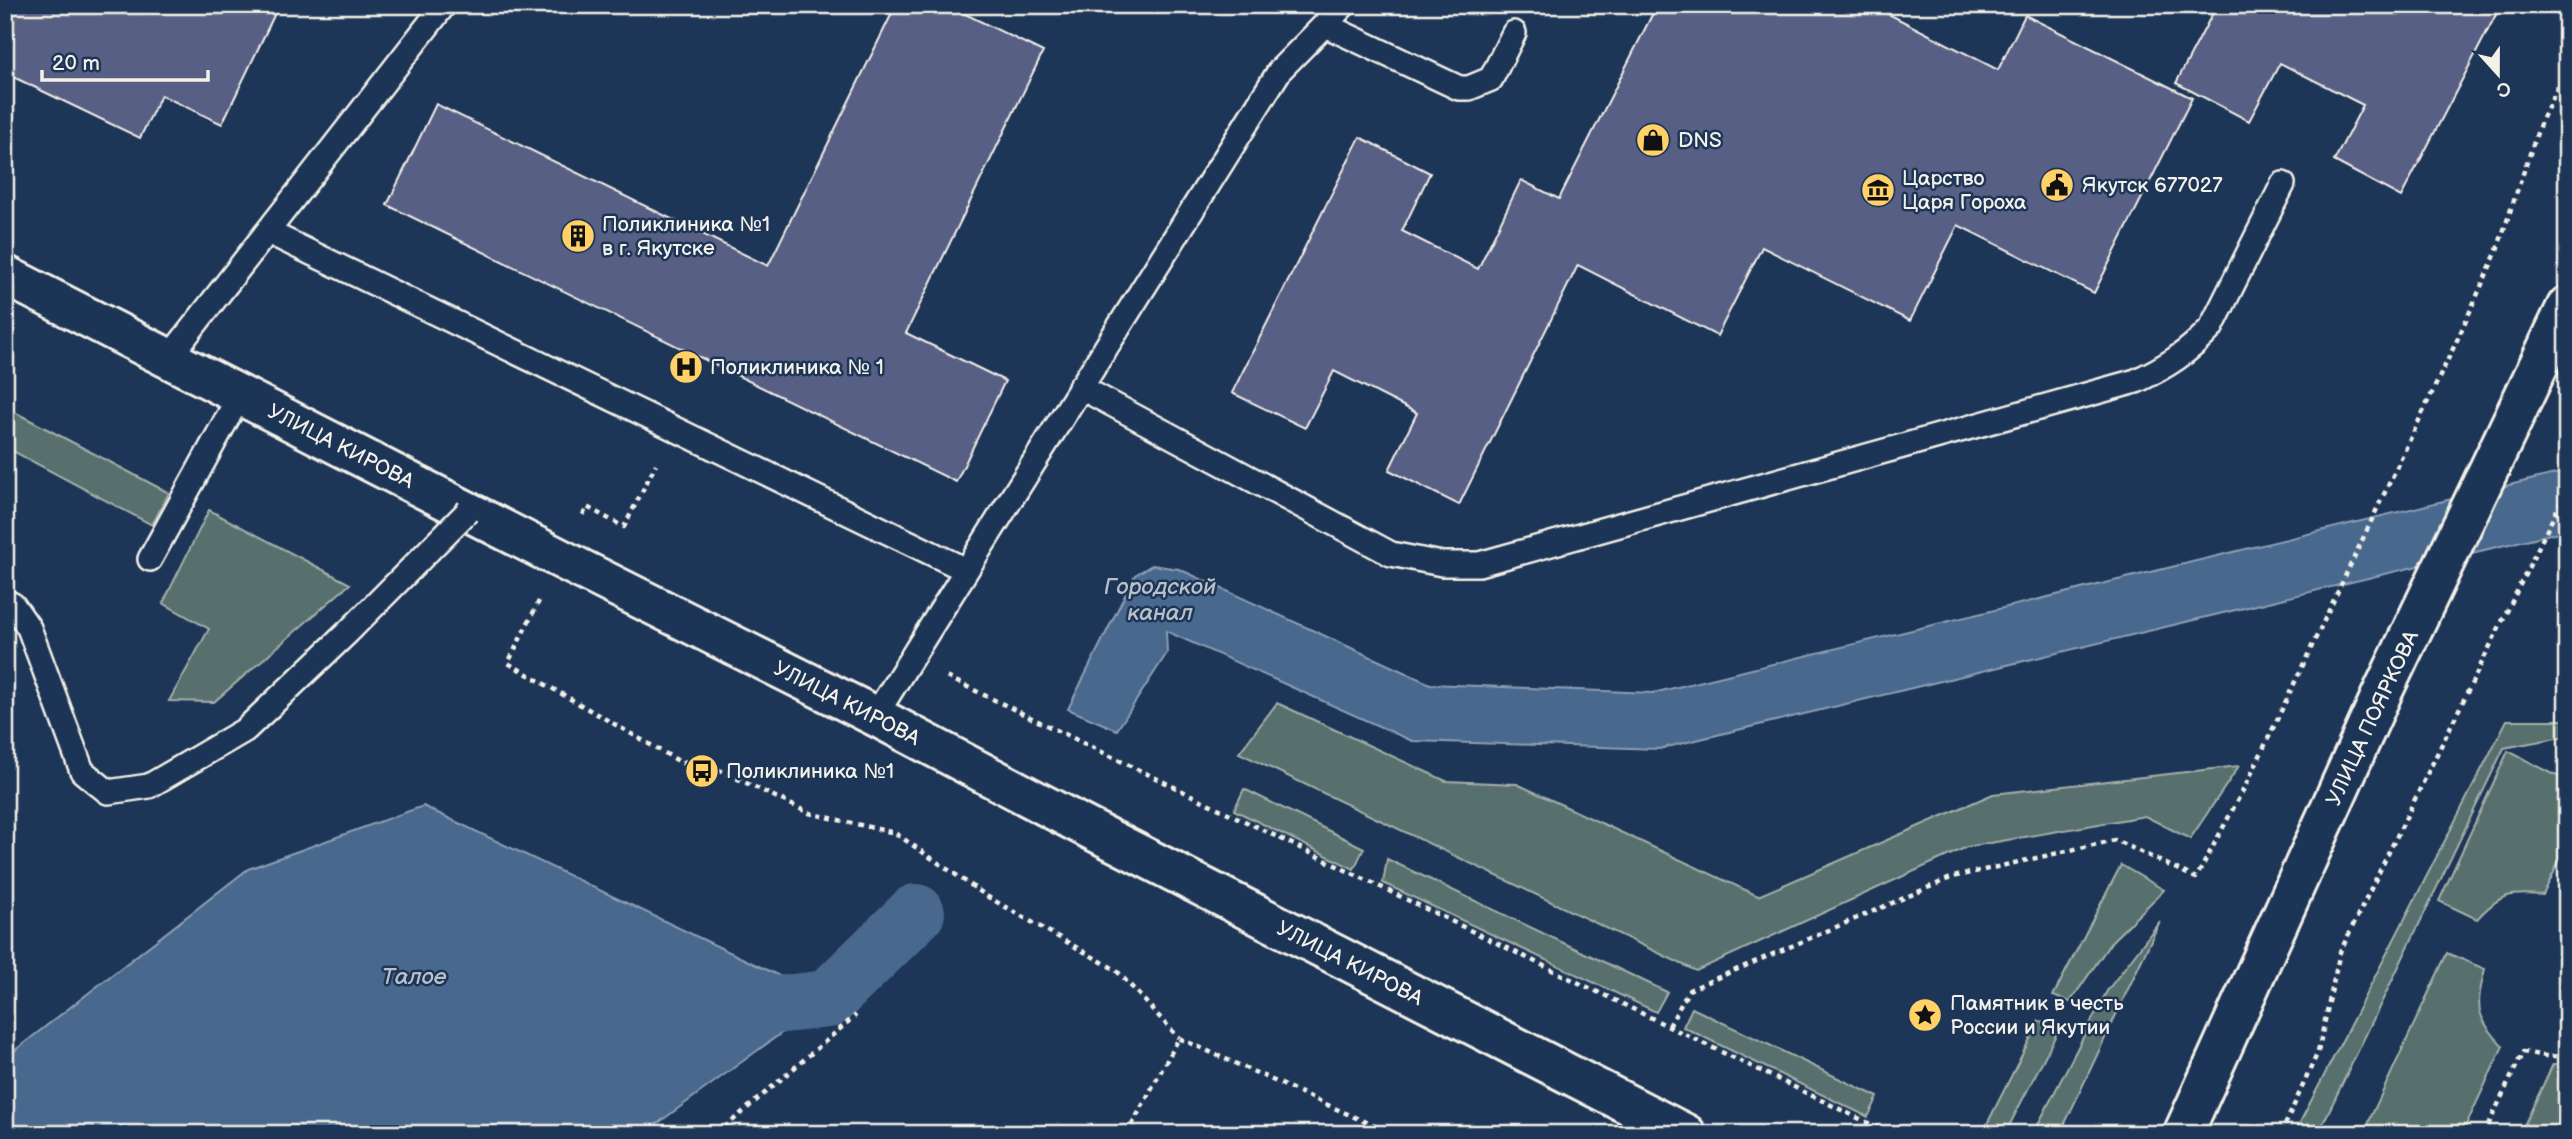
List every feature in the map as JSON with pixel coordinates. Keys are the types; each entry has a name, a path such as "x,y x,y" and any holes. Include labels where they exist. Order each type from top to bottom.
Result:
{"main road":[{"name":"УЛИЦА КИРОВА","path":"5,275 875,716 1686,1134"},
{"name":"УЛИЦА ПОЯРКОВА","path":"2183,1134 2385,689 2567,306"}],"lane":[{"path":"168,359 444,5"},
{"path":"875,716 1280,70 1344,5"},
{"path":"1325,25 1459,89 1469,88 1490,79 1514,33"},
{"path":"1080,387 1391,554 1442,564 1479,564 2136,381 2176,361 2194,347 2211,328 2284,184"},
{"path":"268,232 966,570"},
{"path":"150,559 240,395"},
{"path":"5,601 13,605 29,628 82,771 108,792 149,786 245,730 348,632 468,511"}],"path":[{"path":"1669,1026 1689,990 1953,877 2115,840 2196,878 2248,780 2459,337 2496,253 2540,124 2567,68"},
{"path":"2281,1134 2318,1052 2340,952 2567,489"},
{"path":"910,659 1891,1134"},
{"path":"682,762 694,758 810,813 895,834 988,897 1116,970 1179,1038 1392,1134"},
{"path":"717,1134 856,1015"},
{"path":"1127,1134 1179,1038"},
{"path":"2484,1134 2523,1052 2551,1057 2567,1054"}],"green space":[{"path":"5,407 169,493 152,525 5,447"},
{"path":"209,510 350,584 214,702 169,701 209,629 163,603"},
{"path":"1277,703 1446,781 1517,784 1758,896 1993,794 2239,766 2190,839 2145,816 1967,847 1696,971 1239,753"},
{"path":"2507,720 2567,720 2567,736 2504,748 2318,1134 2294,1134"},
{"path":"2508,751 2567,781 2567,845 2543,895 2506,896 2492,904 2477,919 2439,901"},
{"path":"1244,789 1364,848 1354,869 1234,810"},
{"path":"1387,859 1667,992 1656,1012 1383,883"},
{"path":"2121,865 2164,890 2112,941 2070,1002 2053,996"},
{"path":"2160,921 2060,1134 2033,1134 2107,991"},
{"path":"2447,953 2485,969 2480,1011 2487,1027 2503,1046 2462,1134 2363,1134"},
{"path":"1692,1008 1878,1097 1868,1117 1683,1027"},
{"path":"2039,1021 2059,1029 2009,1126 2003,1134 1982,1134"},
{"path":"2553,1064 2567,1064 2567,1134 2520,1134"}],"water":[{"name":"Городской канал","path":"2567,471 2567,530 1659,749 1412,741 1166,631 1167,653 1117,730 1068,709 1135,575 1152,565 1179,569 1430,684 1653,693"},
{"name":"Талое","path":"423,806 828,999 643,1134 5,1134 5,1058 248,869"}],"building":[{"path":"5,5 279,5 222,124 161,95 140,138 5,73"},
{"name":"Поликлиника №1 в г. Якутске","path":"896,5 947,5 1043,52 906,333 1005,381 956,482 387,205 436,104 768,266"},
{"path":"1657,5 1871,5 1998,70 2025,15 2192,98 2094,293 1958,225 1910,321 1762,247 1717,336 1578,265 1459,505 1389,470 1417,413 1334,371 1305,428 1232,393 1360,137 1430,173 1402,231 1478,269 1521,180 1559,199"},
{"path":"2217,5 2501,5 2401,197 2334,161 2363,105 2280,63 2249,121 2176,83"}],"waterway":[{"path":"749,1008 828,999 916,913"}],"place":[{"name":"DNS","path":"1653,140"},
{"name":"Якутск 677027","path":"2057,185"},
{"name":"Царство Царя Гороха","path":"1878,190"},
{"name":"Поликлиника №1 в г. Якутске","path":"578,236"},
{"name":"Поликлиника № 1","path":"686,367"},
{"name":"Поликлиника №1","path":"702,771"},
{"name":"Памятник в честь России и Якутии","path":"1925,1015"}]}
